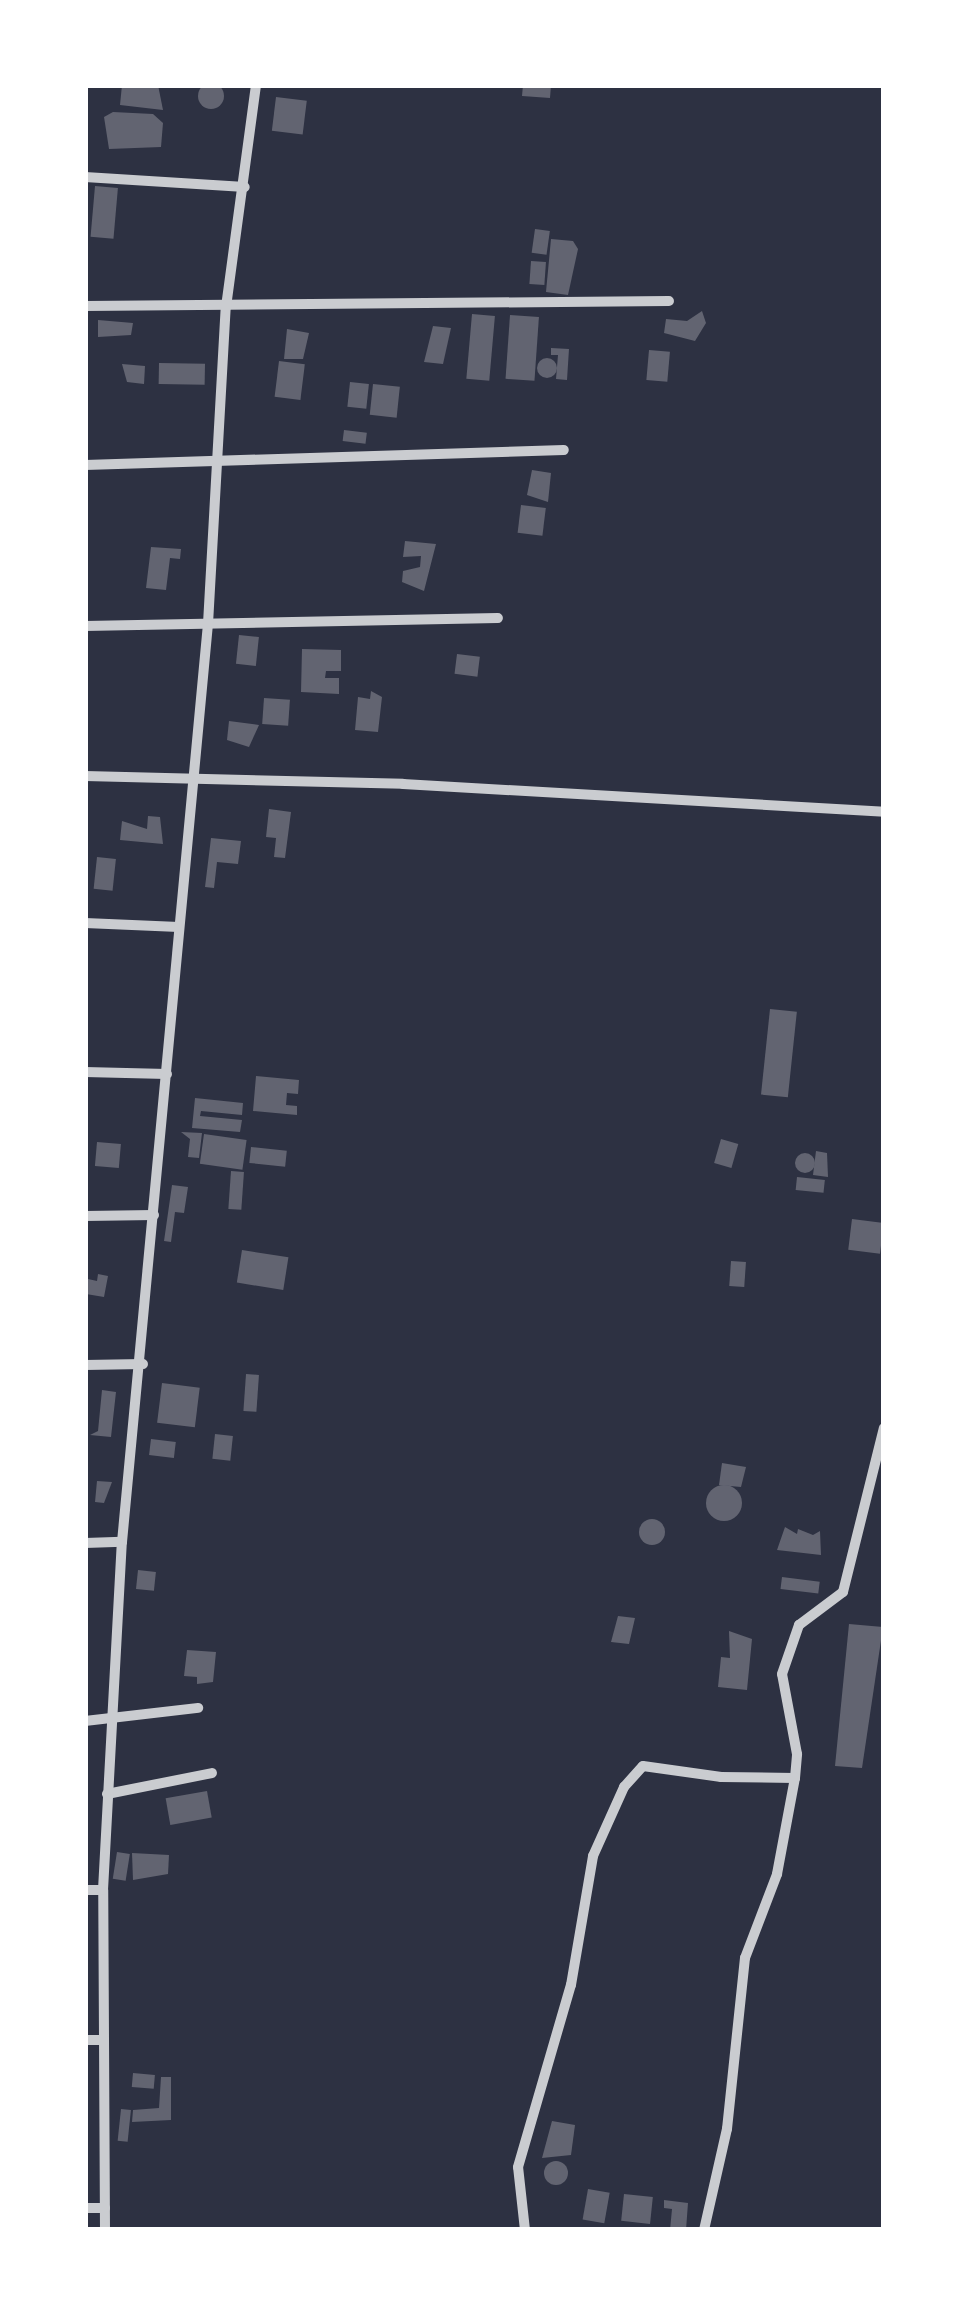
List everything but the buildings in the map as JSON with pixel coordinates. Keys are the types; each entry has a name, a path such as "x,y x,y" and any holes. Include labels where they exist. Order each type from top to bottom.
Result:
{"street":[{"path":"105,2230 103,1890 122,1542 143,1364 189,778 208,624 226,307 256,85"},
{"path":"85,177 245,187"},
{"path":"85,306 669,301"},
{"path":"85,466 564,450"},
{"path":"85,626 498,618"},
{"path":"85,776 884,812"},
{"path":"85,923 179,927"},
{"path":"85,1072 168,1074"},
{"path":"85,1216 154,1215"},
{"path":"85,1365 143,1364"},
{"path":"704,2230 727,2129 744,1958 777,1874 795,1778 797,1754 782,1674 799,1625 842,1592 884,1428"},
{"path":"85,1543 122,1542"},
{"path":"85,1721 198,1708"},
{"path":"524,2230 518,2167 571,1985 593,1856 624,1787 644,1766 721,1777 795,1778"},
{"path":"107,1794 212,1773"},
{"path":"85,1890 103,1890"},
{"path":"85,2040 104,2040"},
{"path":"85,2208 105,2208"}]}
